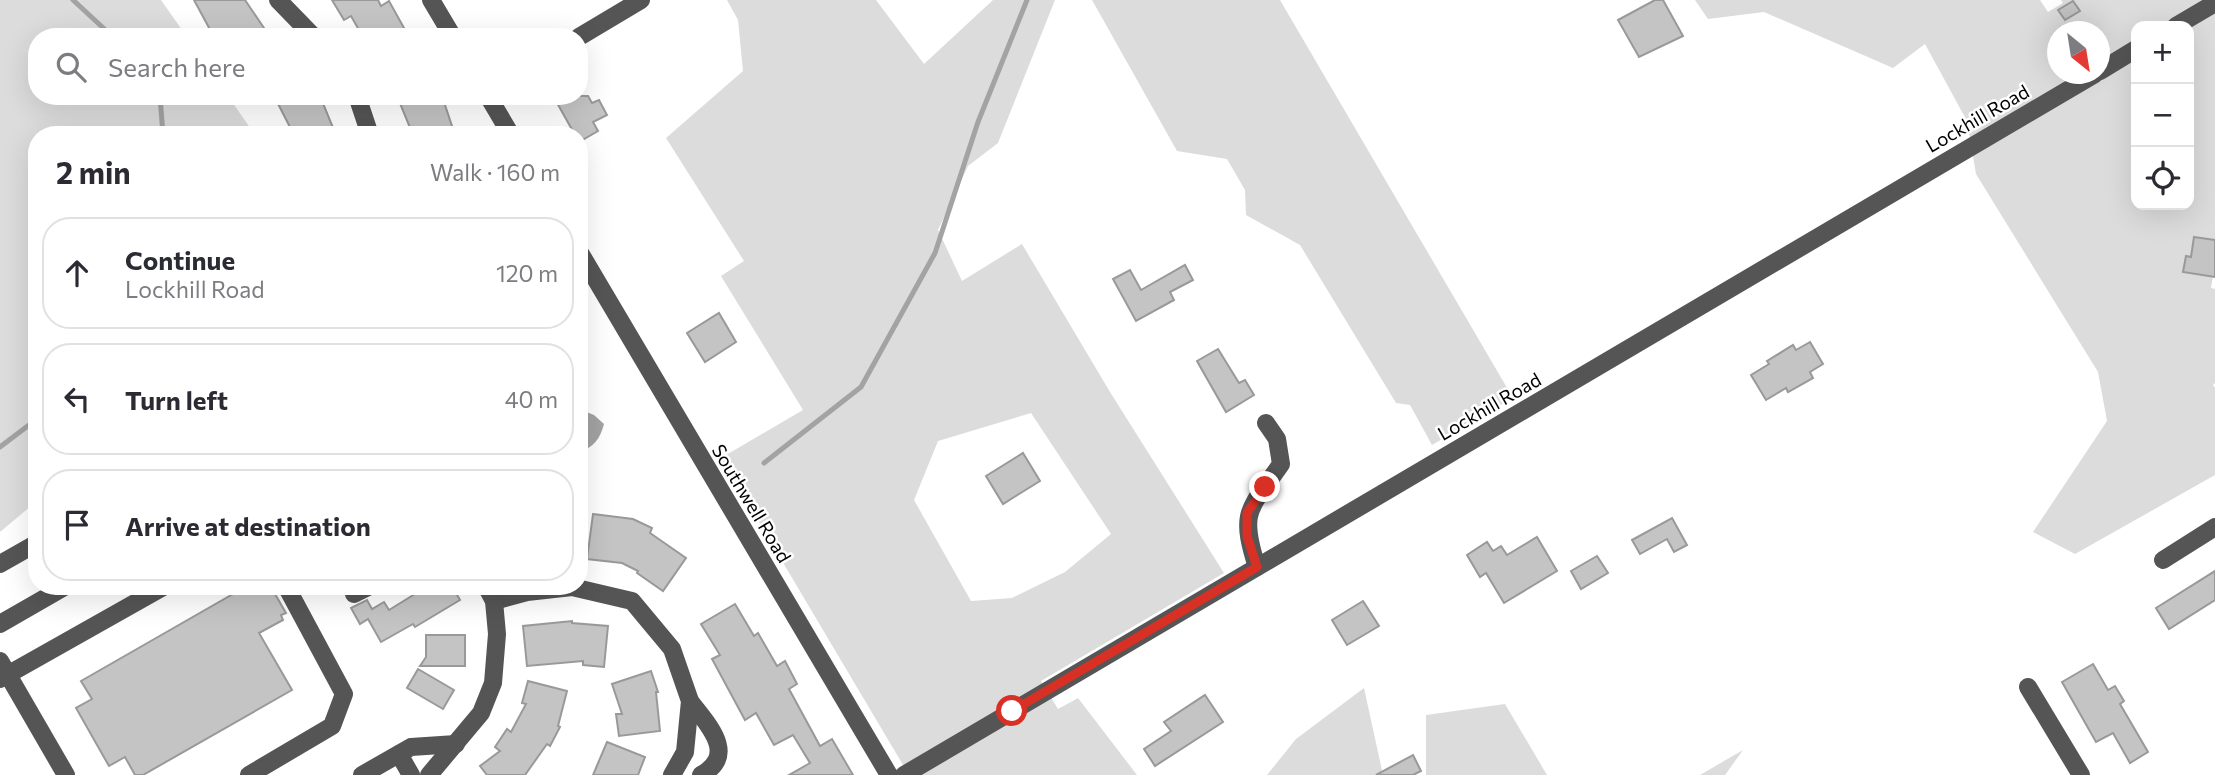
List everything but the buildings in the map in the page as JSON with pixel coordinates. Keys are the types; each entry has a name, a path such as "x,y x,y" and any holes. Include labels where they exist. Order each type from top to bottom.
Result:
{"street":[{"path":"278,0 305,28"},
{"path":"431,0 448,28"},
{"path":"588,32 641,0"},
{"path":"2184,21 2215,3"},
{"name":"Lockhill Road","path":"2110,64 2131,52"},
{"name":"Lockhill Road","path":"904,775 2077,84"},
{"path":"360,105 367,126"},
{"path":"493,105 506,126"},
{"name":"Southwell Road","path":"588,266 889,775"},
{"path":"1257,567 1247,536 1247,513 1281,464 1277,439 1266,423"},
{"path":"2163,560 2215,527"},
{"path":"0,564 28,548"},
{"path":"588,591 632,601 672,649 690,701 718,739 716,761 701,775"},
{"path":"0,624 50,595"},
{"path":"66,775 3,672 148,595"},
{"path":"249,775 332,726 344,694 291,595"},
{"path":"429,775 481,713 493,683 497,634 490,595"},
{"path":"2028,687 2081,775"},
{"path":"672,775 685,752 690,701"},
{"path":"362,775 411,747 456,744"},
{"path":"399,754 411,775"}],"shaded area":[{"path":"0,0 161,0 181,28 28,28 28,105 234,105 249,126 28,126 28,509 0,532"},
{"path":"727,0 876,0 924,64 993,0 1055,0 998,143 968,166 938,230 962,281 1022,244 1110,392 1224,573 1041,681 1058,709 1078,698 1137,775 909,775 721,458 803,410 721,276 744,261 666,138 743,71 738,20","holes":["1031,413 1111,534 1065,572 1012,598 971,601 914,500 938,441"]},
{"path":"1092,0 1280,0 1513,398 1432,445 1410,405 1396,403 1300,245 1246,215 1245,190 1227,159 1177,151"},
{"path":"1695,0 2040,0 2048,12 2063,3 2061,0 2215,0 2215,240 2194,237 2191,257 2186,257 2183,272 2213,276 2211,288 2215,289 2215,475 2075,554 2033,532 2107,421 2098,372 1976,174 1967,121 1925,44 1893,68 1764,12 1708,19"},
{"path":"588,413 604,424 596,442 589,448"},
{"path":"1364,688 1383,775 1267,775 1296,739"},
{"path":"1505,704 1547,775 1426,775 1426,715"},
{"path":"1743,750 1725,775 1700,775"}],"waterway":[{"path":"73,0 103,28"},
{"path":"764,463 861,387 935,253 978,122 1027,0"},
{"path":"161,105 162,126"},
{"path":"0,447 28,426"}],"route":[{"path":"1012,711 1257,567 1247,536 1247,513 1265,487"}]}
